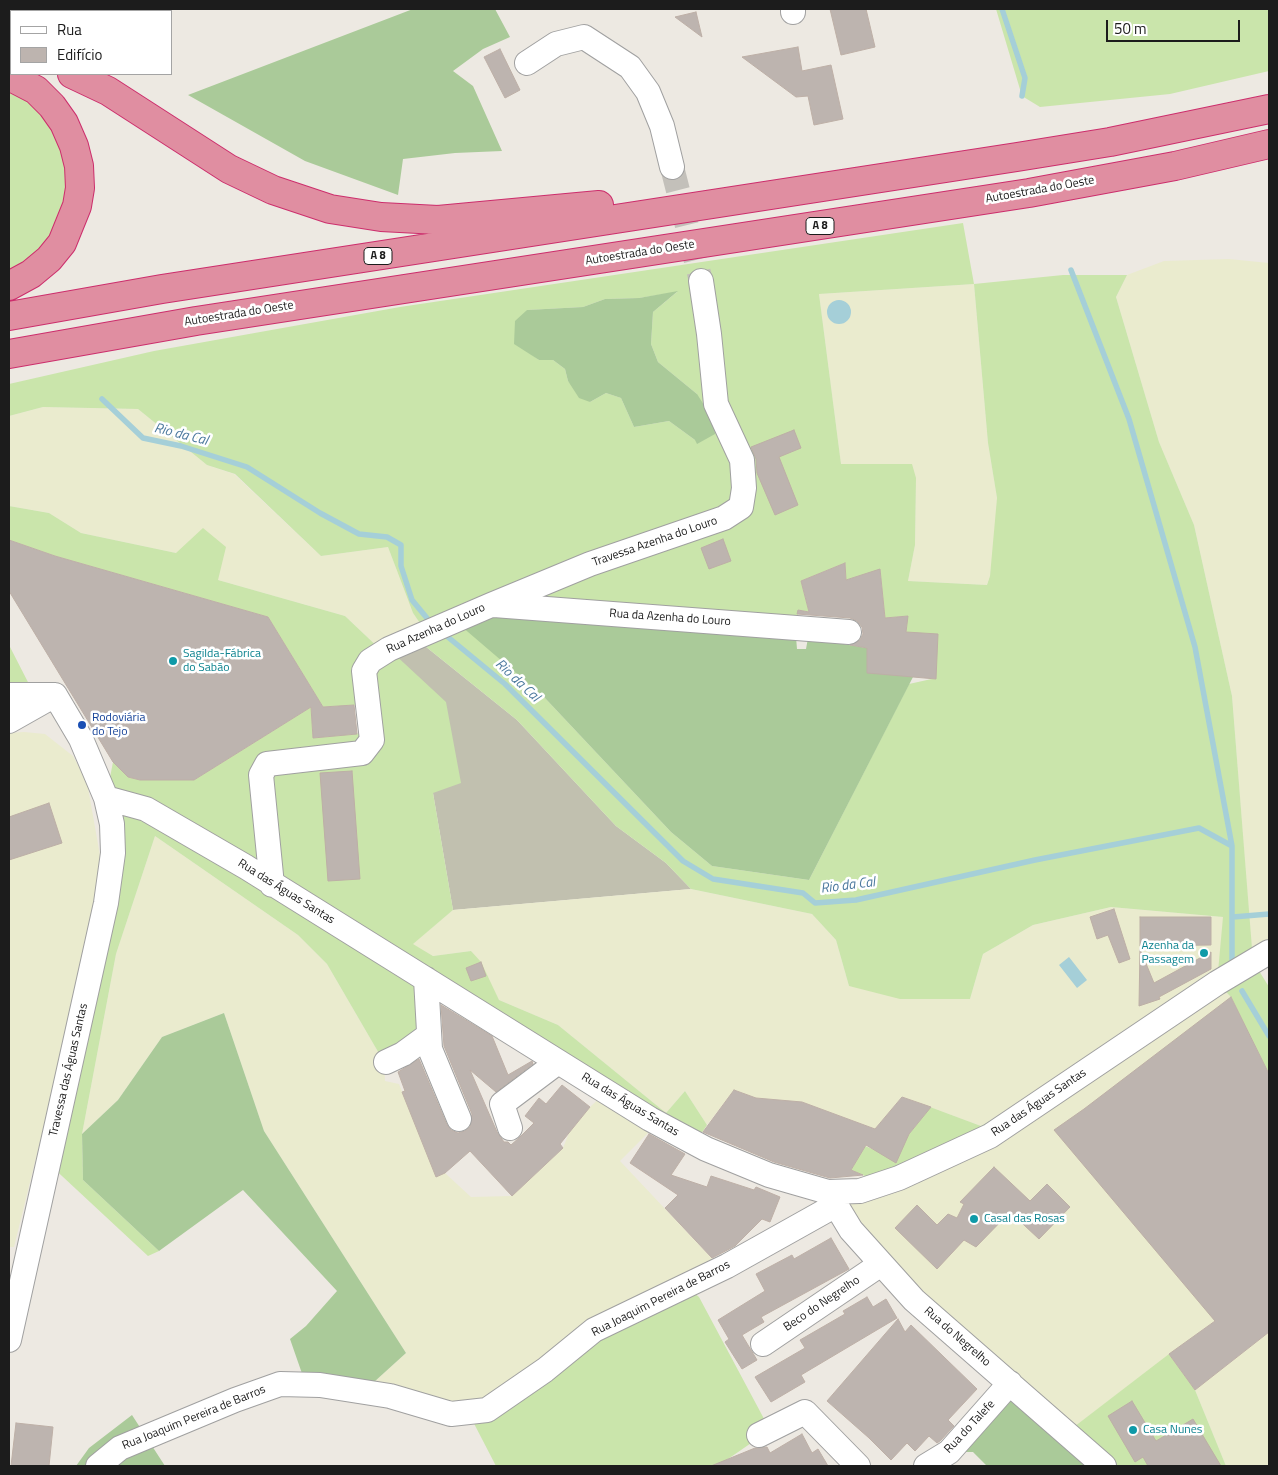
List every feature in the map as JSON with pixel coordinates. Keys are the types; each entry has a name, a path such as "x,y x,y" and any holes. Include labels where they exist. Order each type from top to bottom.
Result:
{"highway":[{"path":"74,75 108,91 208,157 242,176 302,200 354,214 409,220 466,219 669,197 747,200"},
{"path":"9,76 36,90 52,106 64,123 74,146 79,166 80,188 77,206 62,243 49,259 32,274 9,286"},
{"name":"A 8","path":"9,316 162,289 747,200 1110,142 1269,109"},
{"name":"Autoestrada do Oeste","path":"9,354 206,319 1029,193 1175,166 1269,144"}],"street":[{"path":"528,63 556,44 584,37 630,67 648,92 662,126 672,167"},
{"name":"Travessa Azenha do Louro","path":"491,605 590,564 724,518 740,507 744,488 742,460 716,404 710,334 701,281"},
{"name":"Rua da Azenha do Louro","path":"491,605 849,632"},
{"name":"Rua Azenha do Louro","path":"272,885 261,775 267,764 362,753 372,740 364,671 370,661 389,649 491,605"},
{"path":"9,695 55,694"},
{"path":"9,721 55,694"},
{"path":"55,694 81,739 106,798"},
{"name":"Rua das Águas Santas","path":"106,798 146,809 426,979 650,1119 706,1148 769,1175 832,1198 860,1192 899,1178 990,1136 1217,983 1269,952"},
{"name":"Travessa das Águas Santas","path":"9,1340 106,903 112,853 112,824 106,798"},
{"path":"426,979 430,1049 459,1119"},
{"path":"386,1062 403,1054 429,1035"},
{"path":"510,1128 502,1104 558,1062"},
{"name":"Rua do Negrelho","path":"832,1198 851,1230 914,1300 1104,1466"},
{"name":"Rua Joaquim Pereira de Barros","path":"98,1466 120,1448 235,1400 280,1384 320,1386 390,1396 452,1414 486,1410 545,1370 594,1330 727,1266 832,1198"},
{"name":"Beco do Negrelho","path":"762,1344 881,1264"},
{"name":"Rua do Talefe","path":"926,1466 950,1452 1010,1383"},
{"path":"759,1436 804,1412 858,1466"}],"shaded area":[{"path":"415,638 517,720 616,826 666,863 691,889 453,910 433,793 389,649"}],"green space":[{"path":"413,9 495,9 510,37 483,49 453,71 473,86 502,151 455,153 403,159 398,195 305,161 188,95"},
{"path":"996,9 1269,9 1269,71 1170,94 1040,107 1022,96"},
{"path":"9,90 25,99 43,116 57,135 68,178 60,226 34,257 9,273"},
{"path":"963,223 974,284 1063,275 1127,275 1116,297 1159,442 1194,525 1232,696 1253,961 1269,987 1269,1074 1231,997 1217,983 1223,917 1111,907 1033,925 983,954 970,999 900,999 849,986 836,940 812,914 691,889 666,863 616,826 517,720 415,638 426,632 413,613 388,547 321,556 235,474 207,465 138,409 43,407 9,416 9,384 154,351 400,307","holes":["974,284 988,443 997,498 990,576 987,585 908,581 915,545 916,478 912,464 841,464 819,294","677,292 653,312 651,344 658,362 697,394 695,440 669,421 634,427 621,398 606,393 590,402 568,381 565,369 553,360 539,360 520,346 527,310 583,307 605,299 639,298","845,563 846,580 880,570 885,618 907,616 906,632 936,678 909,684 809,880 712,866 671,832 544,697 797,628 798,610 809,612 801,581"]},
{"path":"1229,259 1269,263 1269,944 1252,954 1232,696 1194,525 1159,442 1116,297 1127,275 1164,261"},
{"path":"974,284 988,443 997,498 996,529 990,576 987,585 908,581 915,545 916,478 841,465 819,294"},
{"path":"678,291 653,312 651,344 658,362 697,394 714,421 715,434 697,444 695,440 669,421 634,427 621,398 606,393 590,402 579,398 568,381 565,369 553,360 539,360 514,344 515,321 527,310 583,307 605,299 639,298"},
{"path":"43,407 138,409 207,465 234,474 321,556 388,547 413,613 426,632 383,652 345,616 218,580 176,553 81,533 49,513 9,506 9,416"},
{"path":"9,506 49,513 81,533 176,553 203,528 226,547 218,580 345,616 383,652 391,651 446,702 461,783 433,793 453,910 413,944 433,956 471,951 481,962 499,1000 558,1025 666,1113 685,1091 707,1125 695,1143 426,980 429,1035 384,1062 327,964 298,935 155,836 116,954 82,1134 83,1180 159,1251 148,1256 48,1163 106,903 106,798 113,762 128,777 140,780 194,780 311,707 313,738 364,733 362,705 323,707 268,617 55,556 9,540"},
{"path":"491,605 796,637 797,649 806,649 808,638 867,648 913,677 809,880 712,866 671,832 544,697 454,620"},
{"path":"9,645 31,688 9,688"},
{"path":"9,733 45,734 73,756 87,782 101,861 95,919 14,1247 9,1247"},
{"path":"155,836 298,935 327,964 384,1062 385,1081 399,1084 436,1176 445,1173 471,1197 512,1196 563,1148 569,1133 590,1107 606,1092 658,1123 620,1161 717,1264 487,1410 363,1392 406,1353 264,1131 224,1013 162,1037 118,1100 82,1134 116,954"},
{"path":"691,889 812,914 836,940 849,986 970,999 983,954 1033,925 1111,907 1223,917 1223,990 1231,997 1269,1074 1269,1280 1066,1433 914,1300 828,1192 899,1178 1000,1115 981,1126 902,1097 875,1129 802,1102 756,1098 734,1090 707,1125 685,1091 666,1113 558,1025 499,1000 471,951 433,956 412,944 453,910"},
{"path":"224,1013 264,1131 406,1353 363,1392 306,1385 290,1339 306,1326 337,1291 243,1190 159,1251 83,1180 82,1134 118,1100 162,1037"},
{"path":"930,1107 981,1126 1000,1115 1013,1120 861,1182 865,1176 851,1170 865,1146 875,1150 909,1134"},
{"path":"686,1286 699,1297 770,1430 728,1459 722,1466 496,1466 468,1412"},
{"path":"1269,1332 1269,1466 1226,1466 1195,1390"},
{"path":"1169,1354 1195,1390 1226,1466 1104,1466 1066,1433"},
{"path":"1010,1383 1104,1466 987,1466 973,1452 949,1452"},
{"path":"132,1415 165,1466 76,1466 89,1448"}],"water":[{"path":"839,300 847,304 851,312 847,320 839,324 831,320 827,312 831,304"},
{"path":"1069,957 1087,980 1077,988 1059,965"}],"building":[{"path":"830,9 866,9 875,47 841,55"},
{"path":"696,12 702,37 675,17"},
{"path":"798,47 802,71 831,65 843,119 814,125 808,96 796,97 742,57"},
{"path":"500,49 520,90 505,98 484,57"},
{"path":"794,430 801,448 779,457 798,505 775,515 757,473 756,459 751,447"},
{"path":"723,539 731,561 709,569 701,548"},
{"name":"Sagilda-Fábrica do Sabão","path":"9,540 55,556 268,617 323,707 354,705 357,734 313,738 311,707 194,780 140,780 128,777 113,762 9,591"},
{"path":"845,563 846,580 880,569 885,618 908,616 906,632 938,634 936,679 867,673 867,648 850,645 860,640 863,634 862,627 857,621 850,618 797,614 798,610 809,612 801,581"},
{"path":"352,771 360,879 328,881 320,773"},
{"path":"49,803 62,843 9,860 9,817"},
{"path":"1114,909 1130,959 1119,963 1108,935 1097,939 1090,917"},
{"name":"Azenha da Passagem","path":"1140,917 1211,917 1211,945 1140,946"},
{"path":"1140,949 1154,983 1211,952 1211,969 1159,997 1160,999 1139,1006"},
{"path":"481,962 486,976 471,981 466,968"},
{"path":"1231,997 1269,1074 1269,1332 1195,1390 1169,1354 1215,1321 1054,1130"},
{"path":"441,1005 492,1036 508,1075 532,1061 533,1064 496,1092 470,1070 497,1132 504,1142 508,1142 511,1145 520,1137 534,1123 525,1116 539,1098 546,1104 562,1085 590,1107 560,1144 563,1148 512,1196 470,1151 445,1173 436,1177 402,1092 405,1091 398,1072 419,1059 447,1125 451,1130 458,1133 470,1127 472,1114 444,1046"},
{"path":"734,1090 756,1098 802,1102 875,1129 902,1097 931,1107 909,1134 896,1163 866,1145 851,1170 863,1175 830,1178 774,1162 703,1132"},
{"path":"649,1134 685,1154 671,1175 707,1187 711,1176 754,1190 756,1187 780,1197 770,1222 762,1219 735,1246 712,1258 665,1208 678,1195 630,1163"},
{"name":"Casal das Rosas","path":"994,1167 1030,1201 1047,1184 1070,1207 1039,1239 1010,1212 976,1247 964,1240 937,1269 895,1228 917,1205 937,1225 948,1214 957,1218 964,1204 960,1202"},
{"path":"831,1238 849,1269 761,1317 764,1322 742,1335 757,1360 742,1369 725,1342 729,1339 718,1320 765,1291 756,1274 792,1255 794,1259"},
{"path":"867,1297 873,1307 886,1299 897,1318 801,1375 805,1382 771,1402 755,1377 805,1348 800,1340 845,1314 843,1311"},
{"path":"898,1319 905,1332 911,1325 977,1389 948,1420 954,1426 940,1441 937,1443 929,1436 915,1451 907,1443 891,1460 827,1401"},
{"name":"Casa Nunes","path":"1132,1401 1156,1441 1193,1419 1221,1466 1148,1466 1143,1457 1135,1462 1108,1416"},
{"path":"16,1423 53,1427 49,1466 11,1466"},
{"path":"802,1434 812,1453 818,1449 828,1466 711,1466 755,1448 767,1447 770,1453"}],"waterway":[{"path":"1002,9 1025,78 1022,96"},
{"path":"1071,270 1129,419 1195,647 1232,846"},
{"name":"Rio da Cal","path":"102,399 143,438 181,446 247,467 320,513 359,534 387,537 401,545 401,566 412,600 431,623"},
{"name":"Rio da Cal","path":"443,633 505,684 683,861 713,879 803,893 815,903 856,900 1035,860 1199,828 1232,846 1232,959"},
{"path":"1233,917 1269,914"},
{"name":"Rio da Cal","path":"1242,991 1269,1036"}],"tunnel":[{"path":"672,167 701,281"}],"place":[{"name":"Sagilda-Fábrica do Sabão","path":"173,661"},
{"name":"Rodoviária do Tejo","path":"82,725"},
{"name":"Azenha da Passagem","path":"1204,953"},
{"name":"Casal das Rosas","path":"974,1219"},
{"name":"Casa Nunes","path":"1133,1430"}]}
